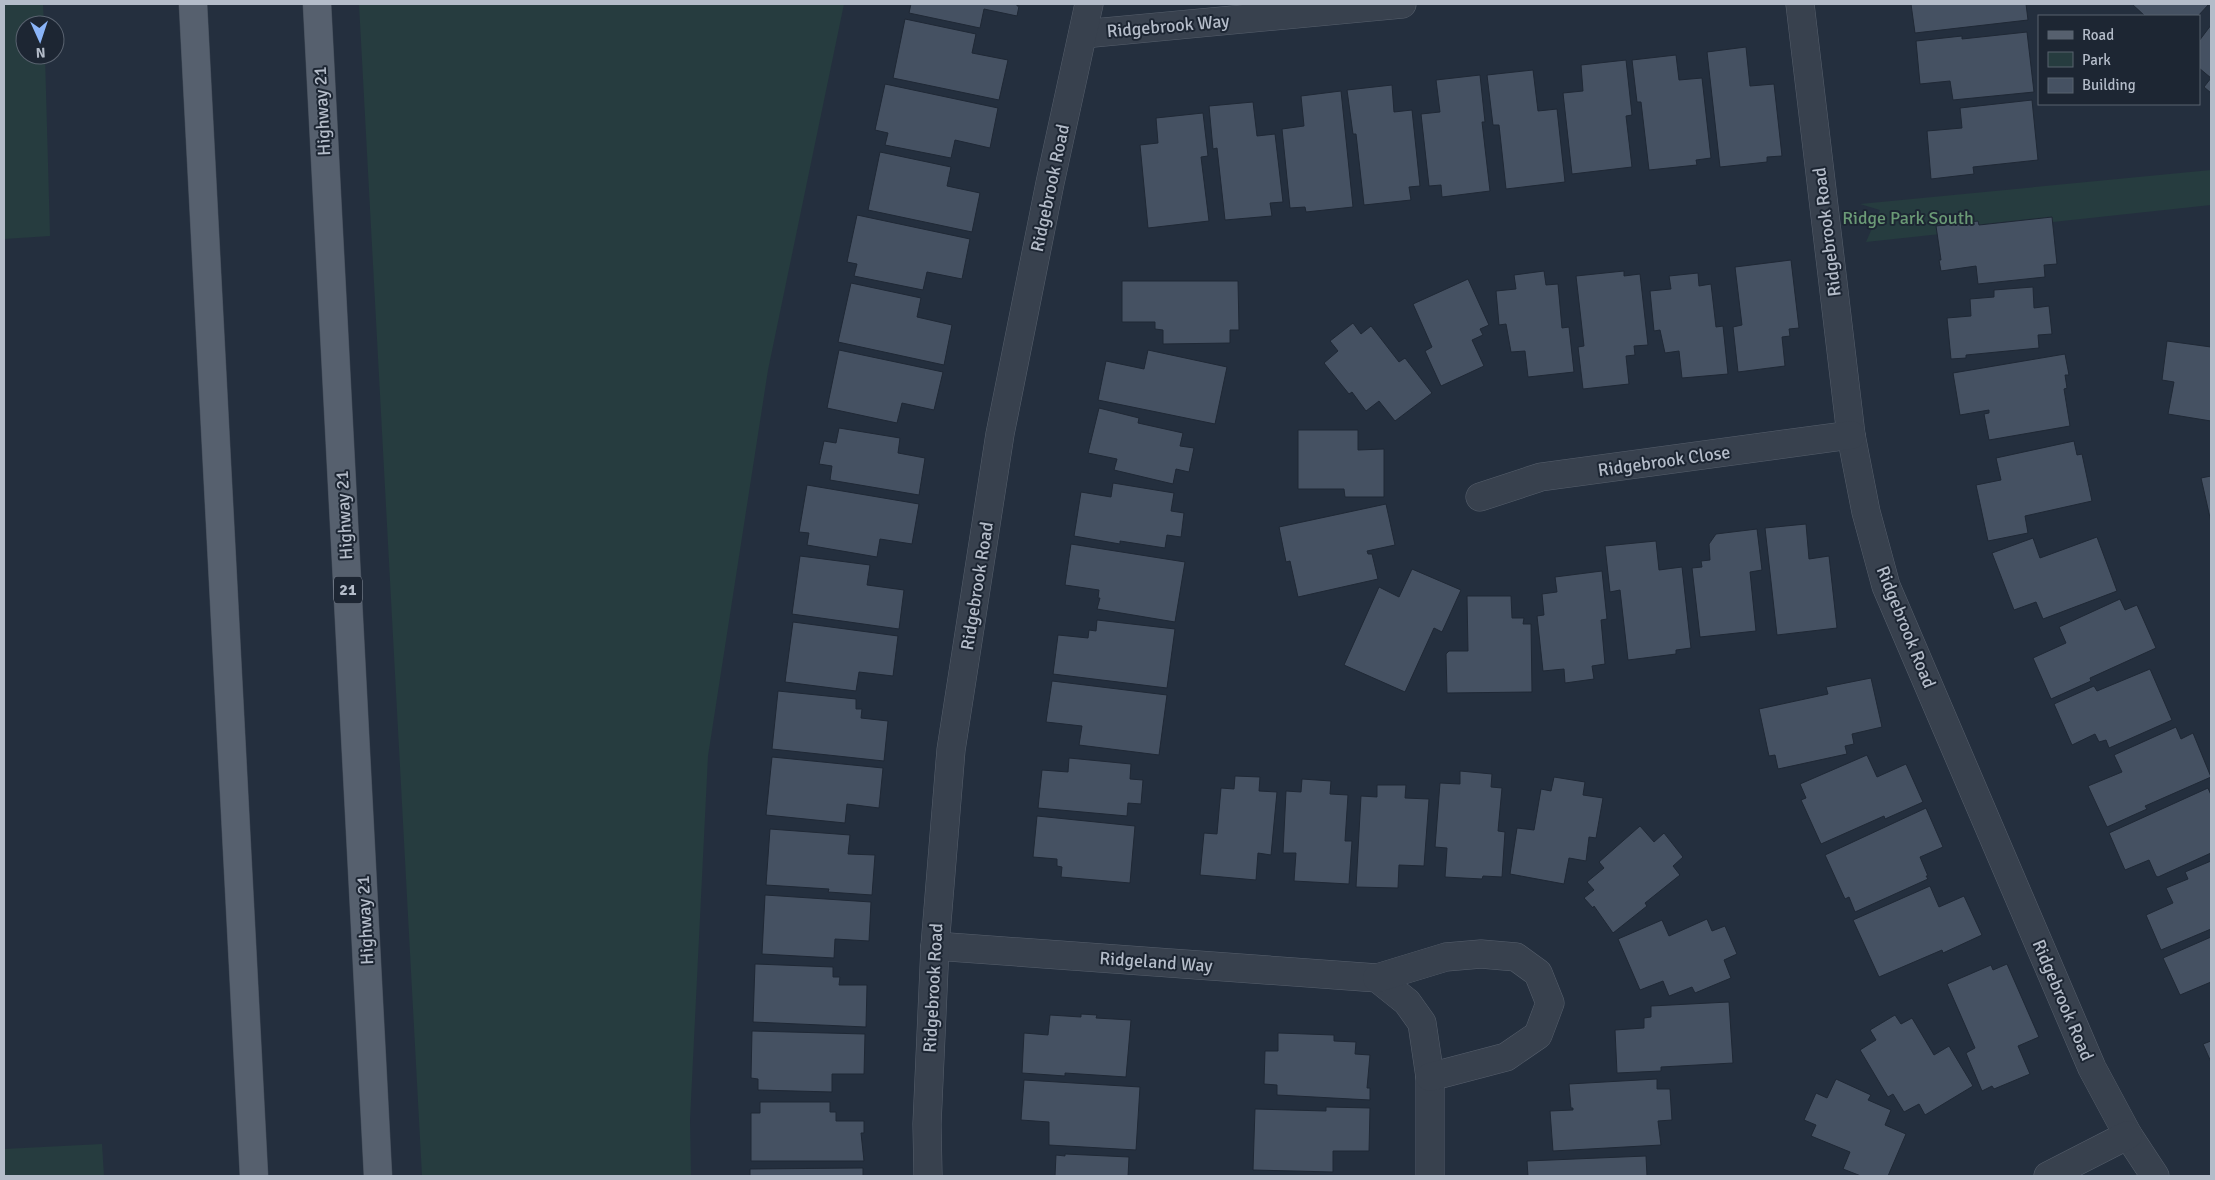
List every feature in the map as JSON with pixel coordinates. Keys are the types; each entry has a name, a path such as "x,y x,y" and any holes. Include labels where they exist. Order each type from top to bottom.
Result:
{"main road":[{"path":"193,4 254,1176"},
{"name":"Highway 21","path":"317,4 378,1176"}],"street":[{"name":"Ridgebrook Road","path":"928,1176 926,1124 935,946 952,750 1000,434 1048,192 1089,4"},
{"name":"Ridgebrook Way","path":"1083,34 1402,4"},
{"name":"Ridgebrook Road","path":"1800,4 1851,435 1866,512 1886,586 2092,1068 2128,1135 2155,1176"},
{"name":"Ridgebrook Close","path":"1480,497 1541,477 1851,435"},
{"name":"Ridgeland Way","path":"935,946 1377,978 1446,958 1481,954 1516,957 1538,973 1550,1002 1538,1035 1506,1057 1430,1077"},
{"path":"1377,978 1407,1002 1422,1023 1430,1077 1430,1176"},
{"path":"2048,1176 2128,1135"}],"green space":[{"path":"4,4 43,4 44,15 15,15 15,65 45,65 50,236 4,239"},
{"path":"359,4 844,4 768,370 708,756 690,1120 691,1176 422,1176"},
{"name":"Ridge Park South","path":"2211,170 2211,205 1866,242 1880,210 1860,204"},
{"path":"102,1144 104,1176 4,1176 4,1149"}],"building":[{"path":"911,4 1017,4 1019,6 1017,16 984,9 980,28 909,13"},
{"path":"1911,4 2026,4 2028,20 1915,33"},
{"path":"2132,4 2209,4 2199,15 2144,15"},
{"path":"905,19 976,34 972,53 1008,60 999,100 893,78"},
{"path":"2211,25 2211,78 2200,69 2200,40"},
{"path":"2027,32 2034,92 1953,100 1950,81 1920,84 1916,41 1962,36 1962,39"},
{"path":"1746,47 1750,86 1774,84 1782,156 1767,157 1767,162 1720,167 1707,52"},
{"path":"1676,55 1679,80 1702,78 1711,158 1696,160 1697,165 1649,170 1641,102 1637,102 1632,60"},
{"path":"1626,60 1632,115 1626,116 1632,167 1572,174 1563,93 1583,91 1581,65"},
{"path":"1533,70 1538,111 1557,109 1565,182 1506,189 1499,125 1493,125 1487,75"},
{"path":"1480,75 1485,122 1482,122 1490,191 1442,197 1441,185 1429,186 1421,114 1440,112 1436,80"},
{"path":"2211,78 2211,93 2204,87"},
{"path":"885,84 998,108 990,148 955,140 951,158 885,145 888,133 875,130"},
{"path":"1392,85 1394,112 1412,110 1420,186 1409,187 1411,200 1364,205 1356,134 1353,134 1347,90"},
{"path":"1341,91 1353,207 1306,212 1305,207 1290,208 1282,129 1304,126 1301,96"},
{"path":"2032,100 2038,160 1973,167 1974,174 1931,179 1927,131 1962,128 1960,108"},
{"path":"1253,102 1257,136 1275,134 1283,202 1270,203 1272,216 1225,220 1217,148 1213,149 1209,106"},
{"path":"1203,113 1208,156 1201,157 1209,221 1148,228 1140,145 1158,143 1156,118"},
{"path":"880,152 951,167 947,186 980,193 972,232 868,210"},
{"path":"857,215 970,239 962,279 927,272 923,290 854,276 857,264 847,262"},
{"path":"2052,217 2057,264 2044,265 2045,277 1978,284 1976,266 1941,271 1936,226 1978,221 1979,225"},
{"path":"1791,260 1799,328 1789,329 1790,336 1782,337 1785,366 1738,372 1733,327 1742,325 1735,267"},
{"path":"1544,271 1546,285 1558,284 1562,328 1569,327 1574,372 1528,377 1525,351 1511,352 1506,324 1499,325 1496,291 1516,289 1514,275"},
{"path":"1624,271 1624,276 1640,274 1648,345 1634,346 1635,355 1626,356 1629,384 1583,389 1578,347 1584,346 1576,276"},
{"path":"1698,273 1699,286 1711,284 1716,327 1723,326 1728,374 1682,378 1679,351 1665,353 1660,330 1654,331 1650,291 1671,289 1669,276"},
{"path":"1468,279 1489,325 1480,329 1483,335 1472,340 1484,366 1441,386 1425,351 1432,347 1413,304"},
{"path":"1122,281 1238,281 1239,330 1230,330 1230,343 1163,344 1163,330 1155,329 1155,322 1122,322"},
{"path":"851,283 921,298 917,317 952,325 944,365 838,342"},
{"path":"2033,287 2034,308 2049,306 2052,334 2038,335 2039,348 1966,355 1966,358 1951,359 1947,318 1971,316 1970,299 1994,297 1994,290"},
{"path":"1353,323 1361,334 1371,326 1399,362 1405,358 1432,393 1395,421 1379,401 1366,411 1352,392 1349,394 1324,363 1338,351 1330,341"},
{"path":"2167,341 2211,347 2211,421 2168,414 2174,382 2162,380"},
{"path":"839,350 943,372 934,410 902,403 897,423 827,408"},
{"path":"1148,350 1227,367 1215,424 1098,400 1106,361 1144,369"},
{"path":"2065,354 2069,375 2065,375 2067,388 2064,389 2070,426 1989,440 1984,414 1989,413 1989,410 1960,415 1953,373"},
{"path":"1099,408 1139,418 1138,423 1183,433 1180,446 1194,448 1189,472 1176,469 1173,484 1114,470 1117,459 1088,453"},
{"path":"839,428 900,438 898,453 925,458 919,495 830,480 832,466 819,464 824,441 836,443"},
{"path":"1298,430 1358,430 1358,450 1384,449 1384,497 1345,497 1344,489 1298,489"},
{"path":"2074,441 2077,455 2082,454 2092,501 2025,516 2028,533 1988,541 1976,485 2001,480 1996,458"},
{"path":"2211,476 2211,522 2201,478"},
{"path":"1113,483 1174,493 1171,511 1184,513 1181,537 1167,535 1165,548 1120,541 1120,544 1074,536 1081,492 1111,497"},
{"path":"807,485 919,504 912,544 880,539 877,557 807,545 809,533 799,532"},
{"path":"1386,504 1395,545 1367,551 1368,554 1372,554 1378,579 1298,597 1290,561 1286,562 1279,527"},
{"path":"1806,524 1809,559 1829,556 1837,628 1777,635 1765,528"},
{"path":"1757,529 1762,570 1750,572 1756,631 1700,637 1692,568 1702,567 1701,561 1710,560 1709,544 1716,534"},
{"path":"2097,537 2117,591 2043,619 2036,602 2014,610 1992,553 2033,538 2040,558"},
{"path":"1656,541 1659,570 1682,567 1691,648 1676,650 1676,654 1628,660 1620,590 1610,592 1605,546"},
{"path":"1071,544 1185,562 1175,622 1097,609 1100,598 1098,598 1099,590 1065,585"},
{"path":"800,556 870,565 867,585 904,590 899,629 792,614"},
{"path":"1412,569 1461,590 1442,632 1434,628 1405,692 1344,665 1379,587 1399,597"},
{"path":"1602,571 1607,619 1601,620 1605,664 1592,666 1594,679 1565,683 1564,669 1543,671 1537,616 1544,615 1542,594 1557,592 1555,577"},
{"path":"1467,596 1511,596 1512,618 1524,618 1523,624 1531,624 1532,692 1447,693 1446,654 1449,651 1468,651"},
{"path":"2120,599 2125,610 2137,605 2156,648 2090,678 2091,681 2051,699 2033,658 2066,643 2059,627"},
{"path":"1097,620 1175,629 1167,688 1053,674 1058,635 1088,638 1089,630 1096,631"},
{"path":"793,622 898,636 893,676 859,672 856,691 785,682"},
{"path":"2150,669 2172,720 2109,748 2106,740 2099,742 2095,734 2072,745 2054,704 2094,686 2097,691"},
{"path":"1871,678 1882,727 1852,734 1854,744 1845,746 1847,754 1778,769 1775,755 1769,756 1759,709 1828,694 1826,687"},
{"path":"1052,681 1167,695 1159,755 1079,745 1082,726 1046,722"},
{"path":"778,691 856,699 856,709 862,709 861,718 888,721 884,761 772,749"},
{"path":"2176,727 2181,739 2193,733 2211,777 2145,806 2147,809 2107,827 2088,786 2122,772 2114,755"},
{"path":"1867,755 1877,777 1906,764 1923,802 1885,819 1884,816 1821,844 1801,800 1806,798 1800,784"},
{"path":"772,757 883,768 879,808 847,804 845,823 766,815"},
{"path":"1069,758 1131,764 1130,779 1143,780 1141,804 1128,803 1127,816 1038,808 1042,770 1068,772"},
{"path":"1460,771 1492,774 1491,787 1502,788 1498,831 1505,832 1502,877 1483,876 1482,879 1445,877 1447,848 1435,847 1440,783 1460,784"},
{"path":"1235,776 1260,777 1259,791 1277,792 1271,855 1258,853 1256,880 1200,875 1204,833 1217,834 1221,788 1234,789"},
{"path":"1554,777 1585,782 1583,795 1603,798 1596,838 1589,837 1586,861 1569,858 1564,884 1510,874 1517,828 1534,830 1541,789 1551,791"},
{"path":"1302,779 1331,781 1330,794 1348,795 1345,841 1352,841 1349,884 1294,881 1296,853 1283,853 1286,791 1301,792"},
{"path":"1377,785 1406,785 1405,798 1429,799 1424,866 1399,865 1398,888 1356,887 1361,796 1377,797"},
{"path":"2208,788 2211,795 2211,853 2158,877 2149,860 2125,870 2109,833"},
{"path":"1926,808 1943,847 1920,857 1928,879 1855,912 1849,897 1845,899 1825,855"},
{"path":"1037,816 1135,826 1130,883 1061,877 1062,867 1057,866 1057,859 1033,857"},
{"path":"1640,826 1654,842 1664,833 1683,857 1673,866 1680,875 1645,903 1647,906 1613,933 1594,906 1593,908 1584,898 1594,890 1587,882 1604,868 1599,862"},
{"path":"770,829 850,835 848,854 875,855 872,895 828,892 829,889 766,885"},
{"path":"2211,861 2211,929 2161,950 2146,915 2173,903 2166,888 2188,879 2185,872"},
{"path":"1930,886 1939,907 1964,896 1982,935 1943,953 1942,950 1879,977 1853,920"},
{"path":"765,895 871,902 869,941 835,939 834,958 762,954"},
{"path":"1707,919 1712,931 1725,926 1737,954 1724,960 1731,978 1695,993 1692,987 1669,996 1663,981 1640,990 1618,939 1662,920 1669,936"},
{"path":"2211,937 2211,982 2180,995 2163,958"},
{"path":"755,964 833,967 833,977 840,977 839,985 867,985 866,1027 753,1022"},
{"path":"2007,964 2039,1037 2018,1046 2030,1074 1994,1089 1992,1086 1982,1091 1966,1053 1975,1048 1947,984 1991,965 1993,970"},
{"path":"1729,1002 1733,1063 1661,1067 1661,1071 1617,1073 1615,1030 1644,1028 1644,1018 1651,1017 1651,1006"},
{"path":"1081,1014 1097,1015 1096,1018 1131,1020 1126,1077 1065,1073 1065,1076 1022,1073 1024,1033 1048,1035 1050,1015 1081,1017"},
{"path":"1895,1015 1901,1024 1912,1018 1934,1055 1949,1046 1973,1086 1925,1115 1919,1104 1904,1112 1893,1094 1888,1097 1860,1050 1876,1040 1870,1030"},
{"path":"752,1031 865,1034 864,1074 832,1074 832,1092 758,1090 758,1079 751,1078"},
{"path":"1278,1033 1334,1035 1334,1041 1356,1042 1355,1054 1370,1055 1367,1088 1370,1088 1370,1100 1277,1095 1277,1085 1264,1084 1265,1051 1278,1051"},
{"path":"2211,1041 2211,1062 2203,1044"},
{"path":"1657,1079 1657,1089 1670,1089 1672,1120 1658,1121 1661,1145 1553,1151 1550,1111 1573,1110 1571,1108 1569,1084"},
{"path":"1836,1079 1871,1095 1868,1100 1891,1110 1885,1125 1906,1134 1888,1176 1861,1176 1843,1169 1850,1152 1811,1136 1816,1125 1804,1120 1816,1093 1827,1098"},
{"path":"1024,1080 1140,1087 1136,1150 1049,1145 1049,1122 1021,1120"},
{"path":"760,1102 830,1102 830,1112 836,1112 836,1121 864,1121 864,1133 861,1133 864,1161 751,1161 751,1113 760,1113"},
{"path":"1326,1107 1370,1108 1369,1151 1333,1151 1333,1172 1253,1170 1255,1109 1326,1111"},
{"path":"1065,1154 1129,1157 1128,1176 1055,1176 1056,1155 1065,1156"},
{"path":"1646,1156 1647,1176 1528,1176 1527,1161"},
{"path":"863,1168 863,1176 750,1176 750,1169"}]}
